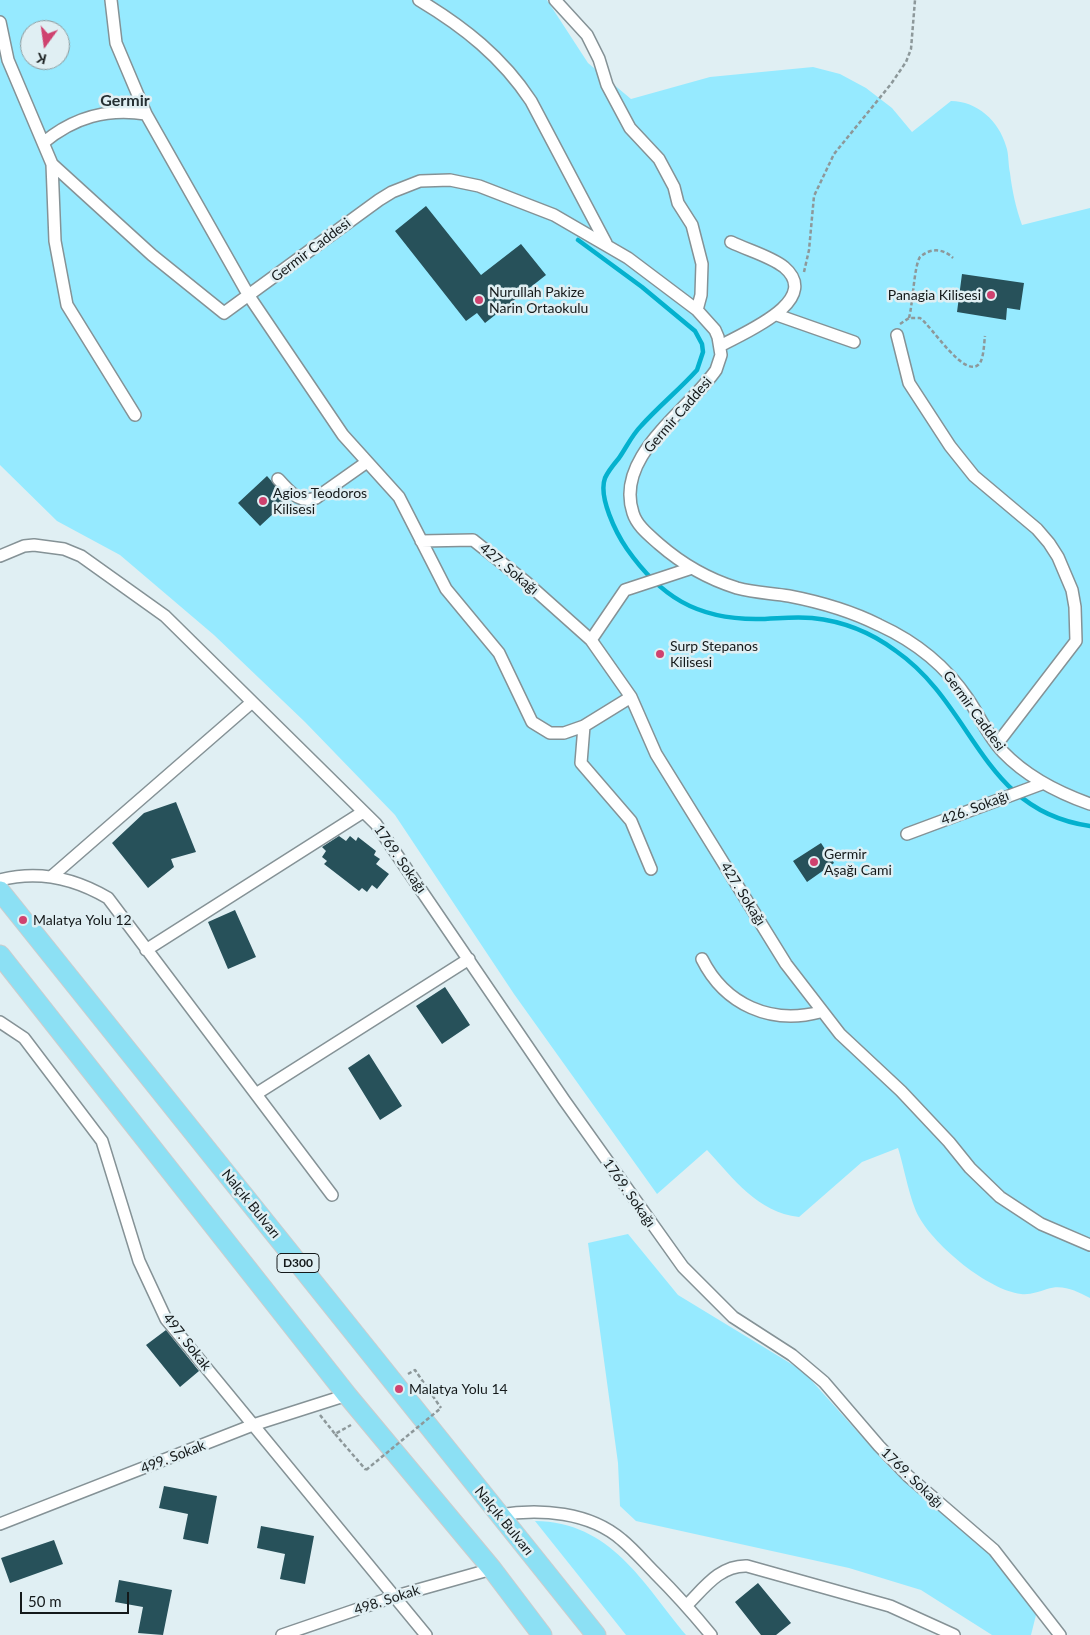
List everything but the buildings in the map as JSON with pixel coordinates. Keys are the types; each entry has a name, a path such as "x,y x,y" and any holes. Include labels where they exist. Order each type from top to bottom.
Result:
{"highway":[{"name":"Nalçık Bulvarı","path":"0,891 596,1635"},
{"path":"0,955 347,1395 492,1569 542,1635"}],"street":[{"path":"110,0 116,43 146,114 249,296 343,435 399,497 446,588 499,652 532,722 543,730 557,734 584,726 631,697"},
{"path":"419,0 474,36 504,64 518,82 531,101 606,243"},
{"path":"555,0 587,35 599,59 607,85 630,128 659,159 674,187 678,202 692,225 702,264 701,295 697,310"},
{"path":"0,22 8,60 52,164 55,242 67,305 135,415"},
{"path":"43,143 68,124 98,114 130,112 146,114"},
{"name":"Germir Caddesi","path":"52,164 152,255 224,313 379,200 399,188 420,181 450,180 480,186 554,215 606,243 697,310 715,330 720,346 716,370 646,449 634,471 631,482 630,503 636,522 668,552 692,568 737,588 788,596 836,608 896,633 944,669 967,697 997,744 1013,762 1044,783 1090,804"},
{"path":"720,346 777,315 785,308 792,295 792,282 783,266 731,242"},
{"path":"777,315 854,342"},
{"path":"897,335 909,383 950,446 974,476 1037,530 1049,543 1058,557 1072,590 1075,606 1076,641 997,744"},
{"path":"278,478 294,496 310,500 316,498 367,462"},
{"name":"427. Sokağı","path":"422,541 473,540 526,582 591,640 631,697 656,754 786,964 820,1012 859,1054 901,1091 949,1142 970,1168 1000,1197 1041,1224 1090,1245"},
{"name":"1769. Sokağı","path":"0,556 24,546 34,545 54,546 81,556 165,616 251,703 376,824 564,1100 684,1267 733,1317 792,1355 824,1382 862,1427 908,1476 994,1550 1060,1635"},
{"path":"591,640 625,590 692,568"},
{"path":"51,877 251,703"},
{"path":"584,726 581,763 631,821 651,869"},
{"name":"426. Sokağı","path":"907,834 1044,783"},
{"path":"146,950 363,812"},
{"path":"0,880 26,875 51,877 84,886 108,898 332,1195"},
{"path":"256,1094 469,959"},
{"path":"702,959 722,988 750,1008 784,1017 820,1012"},
{"name":"497. Sokak","path":"0,1022 24,1038 102,1141 139,1261 166,1319 396,1596 426,1635"},
{"name":"499. Sokak","path":"0,1524 253,1425 347,1395"},
{"path":"499,1515 546,1512 577,1518 600,1527 621,1539 687,1605 711,1635"},
{"path":"687,1605 722,1572 734,1567 747,1566 890,1606 954,1635"},
{"name":"498. Sokak","path":"282,1635 396,1596 492,1569"}],"path":[{"path":"792,295 802,277 806,264 814,196 834,154 891,84 906,62 911,49 915,0"},
{"path":"953,258 944,252 934,250 920,257 915,267 915,288 910,318 920,318 925,321 956,358 970,367 976,366 980,362 985,336"},
{"path":"313,1406 366,1470 441,1408 415,1370"},
{"path":"336,1434 365,1416"}],"shaded area":[{"path":"0,0 547,0 588,63 631,99 710,77 813,67 840,74 866,88 892,108 912,132 951,101 970,105 986,114 998,128 1008,152 1013,193 1022,225 1090,208 1090,1298 1058,1287 1021,1294 1008,1291 978,1276 937,1241 919,1217 910,1193 898,1148 862,1162 799,1217 784,1214 759,1201 737,1183 707,1150 657,1194 514,994 395,815 305,722 214,635 120,555 57,521 0,465"},
{"path":"628,1234 678,1295 803,1371 891,1469 987,1549 1037,1611 1031,1635 992,1635 921,1590 849,1568 636,1521 620,1506 618,1463 588,1243"},
{"path":"535,1521 562,1524 584,1532 605,1544 639,1576 686,1635 626,1635"}],"waterway":[{"path":"578,240 642,287 695,331 702,344 703,352 697,370 655,411 632,437 605,478 603,486 609,515 627,549 640,566 666,592 681,602 715,615 756,619 812,618 834,622 867,633 896,651 923,674 944,699 982,754 1002,779 1025,800 1054,816 1090,826"}],"place":[{"name":"Panagia Kilisesi","path":"991,295"},
{"name":"Nurullah Pakize Narin Ortaokulu","path":"479,300"},
{"name":"Agios Teodoros Kilisesi","path":"263,501"},
{"name":"Surp Stepanos Kilisesi","path":"660,654"},
{"name":"Germir Aşağı Cami","path":"814,862"},
{"name":"Malatya Yolu 12","path":"23,920"},
{"name":"Malatya Yolu 14","path":"399,1389"}],"district":[{"name":"Germir","path":"125,101"}]}
